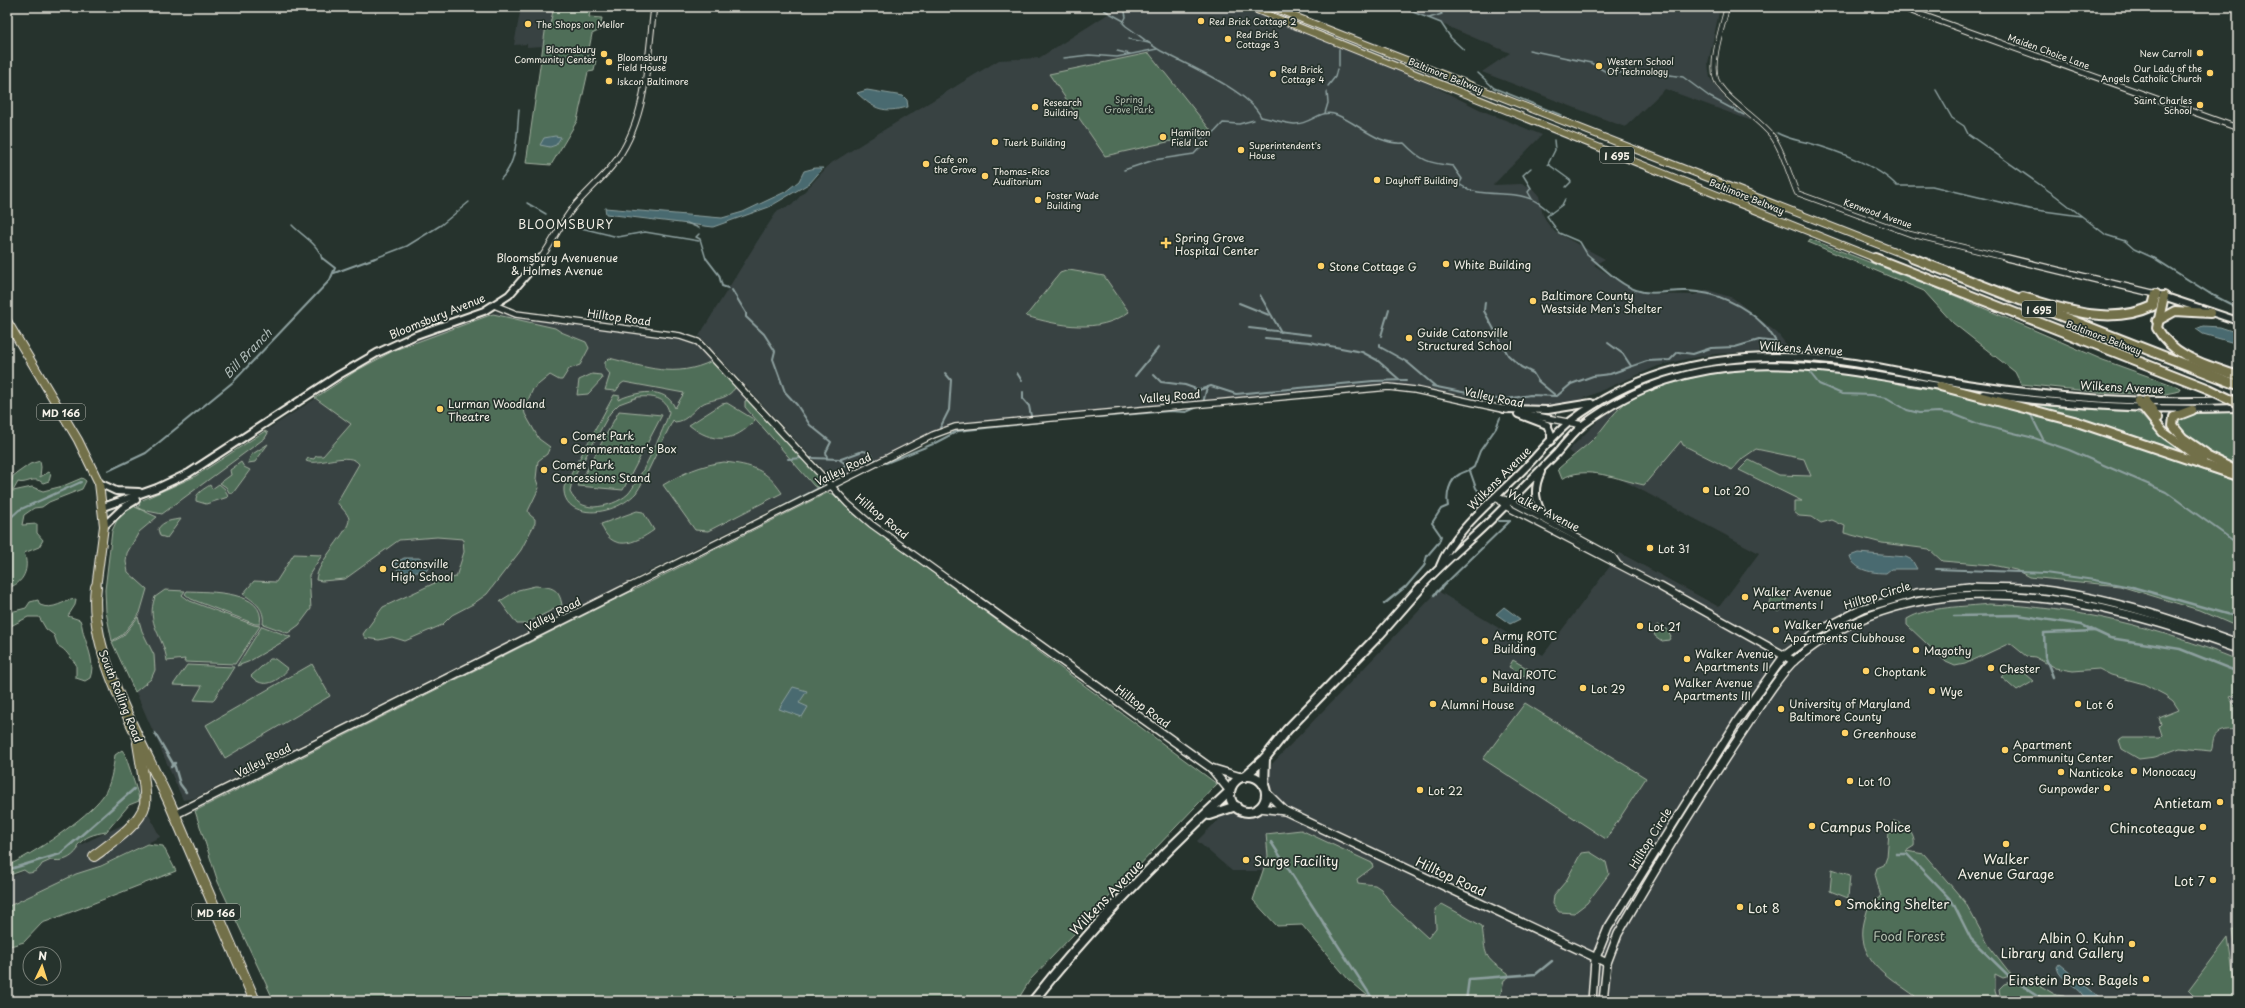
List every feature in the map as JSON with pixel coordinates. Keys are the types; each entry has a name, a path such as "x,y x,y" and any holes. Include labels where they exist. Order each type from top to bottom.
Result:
{"highway":[{"name":"Baltimore Beltway","path":"1249,7 1845,246 2238,401"},
{"name":"Baltimore Beltway","path":"1271,7 1853,236 2238,385"},
{"path":"1853,236 2015,294 2079,312 2109,316 2135,314 2153,306 2156,294"},
{"path":"2164,296 2157,321 2160,334 2166,342 2175,350 2186,356 2238,376"},
{"path":"2157,321 2163,315 2178,310 2210,313"},
{"path":"1940,386 2088,425 2238,476"},
{"path":"2145,405 2163,432 2180,446 2200,459 2238,476"},
{"path":"2145,405 2169,431 2191,448 2238,470"},
{"path":"2192,410 2174,417 2172,423 2175,430 2193,446 2238,470"}],"main road":[{"name":"Bloomsbury Avenue","path":"103,507 157,488 188,473 371,356 416,335 473,316 509,295 523,281 548,249 572,209 608,172 621,154 639,115 654,7"},
{"name":"Maiden Choice Lane","path":"1900,7 2238,128"},
{"name":"Kenwood Avenue","path":"2156,294 2238,321"},
{"name":"Kenwood Avenue","path":"2164,296 2238,325"},
{"name":"South Rolling Road","path":"7,321 78,440 99,483 103,507 104,526 95,593 98,632 103,654 137,736 174,815 255,1001"},
{"name":"Wilkens Avenue","path":"1440,566 1444,553 1497,497 1570,422 1597,401 1634,382 1671,369 1716,360 1779,356 1832,360 2018,391 2192,410 2238,408"},
{"name":"Wilkens Avenue","path":"1243,777 1265,758 1287,730 1380,634 1440,566 1453,557 1583,425 1624,397 1658,382 1700,371 1742,365 1782,364 1835,368 2044,402 2145,405 2238,401"},
{"path":"1504,409 1553,412 1571,409 1597,401"},
{"path":"1504,409 1544,422 1552,430 1551,442"},
{"path":"1545,464 1534,489 1536,503 1545,520"},
{"path":"99,483 110,489 121,492 138,492 157,488"},
{"path":"104,526 130,503 157,488"},
{"path":"94,856 123,834 135,822 145,803 137,736"},
{"path":"1265,758 1266,789 1264,804 1251,811 1236,806 1230,799 1229,791 1233,782 1243,777 1258,779 1266,789"},
{"name":"Wilkens Avenue","path":"1033,1001 1074,949 1229,791"},
{"name":"Wilkens Avenue","path":"1203,817 1236,806"}],"street":[{"name":"Kenwood Avenue","path":"1727,7 1714,65 1716,79 1726,93 1757,119 1774,138 1797,193 1910,234 2156,294"},
{"name":"Hilltop Road","path":"494,305 516,314 680,336 698,342 833,485 848,504 871,524 1211,768 1229,791"},
{"name":"Valley Road","path":"174,815 944,430 964,425 1389,388 1415,390 1583,425"},
{"name":"Walker Avenue","path":"1497,497 1603,559 1617,563 1794,661"},
{"name":"Walker Avenue","path":"1507,503 1545,520 1613,557 1617,563"},
{"name":"Hilltop Circle","path":"1592,1001 1592,969 1607,928 1739,718 1784,655 1828,625 1849,613 1914,594 1967,588 2023,589 2093,598 2169,617 2238,643"},
{"name":"Hilltop Circle","path":"1603,1001 1607,962 1618,934 1698,802 1748,723 1794,661 1835,632 1874,614 1919,601 1971,595 2027,596 2096,606 2172,625 2238,649"},
{"name":"Hilltop Road","path":"1211,768 1243,777"},
{"name":"Hilltop Road","path":"1266,789 1285,811"},
{"name":"Hilltop Road","path":"1259,808 1285,811 1595,958 1607,962"}],"shaded area":[{"path":"521,7 554,7 550,25 546,25 543,46 527,47 527,44 514,45"},
{"name":"Spring Grove Hospital Center","path":"1119,7 1240,7 1419,79 1483,111 1542,135 1493,185 1521,184 1531,187 1539,196 1543,215 1555,232 1605,259 1594,265 1627,287 1649,294 1694,295 1708,290 1733,298 1777,333 1791,350 1715,354 1686,359 1658,366 1582,399 1557,407 1519,405 1402,385 954,423 845,475 836,477 827,474 699,336 760,237 778,210 792,205 830,164 999,60 1039,58"},
{"name":"Western School Of Technology","path":"1402,7 1720,7 1708,64 1710,78 1726,100 1752,121 1665,89 1625,127 1482,72 1510,53"},
{"name":"Catonsville High School","path":"496,312 510,316 676,338 695,343 823,481 824,484 195,798 183,800 111,635 134,504 194,477 377,359 412,342"},
{"name":"University of Maryland Baltimore County","path":"1763,368 1803,369 1885,380 1964,396 2238,487 2238,1001 1386,1001 1289,871 1232,871 1197,841 1221,817 1227,814 1262,814 1277,797 1270,786 1269,779 1272,764 1438,591 1543,655 1620,553 1719,607 1759,553 1568,451 1601,418 1646,392 1703,375"},
{"path":"148,813 160,837 7,910 7,879"}],"green space":[{"path":"554,7 591,7 589,17 602,18 600,30 592,34 589,49 588,61 596,60 594,71 588,72 577,121 551,165 526,163 546,25 550,24"},
{"name":"Spring Grove Park","path":"1149,53 1212,132 1105,156 1049,74"},
{"path":"1810,239 1951,294 2103,360 2181,388 2180,391 2165,394 2107,393 2021,384 2015,372 1953,323 1924,291 1808,242"},
{"path":"1069,270 1104,276 1129,312 1117,319 1092,326 1065,325 1026,316 1060,273"},
{"path":"493,314 555,328 586,342 589,348 580,365 569,369 562,380 550,375 533,389 524,409 525,414 539,439 550,447 547,454 538,461 536,479 539,488 528,511 535,519 535,523 521,550 487,594 473,604 452,615 442,625 405,641 392,637 379,640 365,638 363,634 383,607 439,581 456,577 464,552 463,539 437,537 399,540 345,579 322,581 316,580 322,564 348,524 349,519 346,512 337,502 359,464 348,458 318,462 306,461 308,458 314,459 316,456 323,456 351,424 315,398 356,371 395,350"},
{"path":"609,358 648,368 673,370 686,369 712,361 736,387 725,397 700,405 684,419 675,422 673,420 641,484 631,498 610,509 587,512 576,509 568,502 564,487 614,395 620,396 618,400 641,393 657,393 665,396 671,401 675,408 684,393 624,382 616,391 605,390 610,374 605,368 605,362","holes":["638,397 653,397 662,400 669,412 657,442 638,479 628,494 612,503 594,507 586,506 580,503 574,499 570,492 572,481 610,413 619,404"]},
{"path":"1752,369 1795,369 1873,377 1903,385 1955,393 2082,427 2238,482 2238,627 2199,610 2120,586 2029,577 2016,570 1992,565 1942,561 1929,549 1882,543 1844,533 1845,526 1832,520 1821,523 1812,517 1799,516 1794,512 1794,501 1802,501 1739,470 1749,460 1779,475 1811,476 1804,459 1756,449 1743,458 1732,470 1683,445 1681,441 1644,485 1602,474 1591,473 1571,475 1562,479 1558,469 1592,440 1611,417 1635,396 1642,392 1703,375"},
{"path":"592,374 601,375 602,379 588,394 577,395 579,380"},
{"path":"747,400 823,481 821,487 819,488 814,486 745,407 745,401"},
{"path":"727,403 755,420 739,433 731,437 723,438 715,438 706,435 689,425 722,404"},
{"path":"2022,403 2067,408 2134,412 2140,414 2162,438 2187,454 2081,419"},
{"path":"619,411 662,415 623,490 578,486"},
{"path":"2238,412 2238,466 2209,454 2198,447 2193,443 2187,434 2181,435 2176,425 2179,418 2187,414"},
{"path":"265,431 268,433 265,438 162,514 142,510 137,507 140,505 138,502 194,477"},
{"path":"268,444 255,462 248,463 251,455"},
{"path":"40,461 40,477 49,472 51,474 49,481 43,483 36,480 21,483 18,482 13,491 32,487 43,491 63,486 82,478 86,481 82,489 49,502 42,507 34,508 24,515 22,525 37,524 37,533 43,540 39,547 24,553 26,559 26,570 24,575 18,583 7,588 7,484 12,481 13,476 30,464"},
{"path":"241,462 244,467 250,470 233,493 230,494 226,487 220,483 231,475 230,470"},
{"path":"724,462 743,465 764,473 782,493 708,531 695,530 663,485 692,470"},
{"path":"219,484 225,489 228,497 206,504 196,501 198,493 210,485 212,489"},
{"path":"827,493 833,494 851,512 1217,784 1030,980 1017,1001 274,1001 218,882 195,811"},
{"path":"134,504 137,505 135,507 157,517 139,532 127,553 126,562 128,572 147,589 140,613 122,635 112,641 106,612 105,590 112,531 117,520"},
{"path":"637,511 643,512 654,530 639,539 624,543 611,539 605,533 601,524"},
{"path":"181,519 167,538 160,536 158,529 162,524 171,520"},
{"path":"294,554 322,555 309,575 311,609 299,625 288,633 263,624 261,610 255,603 243,594 254,581 276,582"},
{"path":"535,586 550,588 557,592 561,599 562,605 525,624 517,624 500,601 518,590"},
{"path":"165,590 185,591 182,595 190,601 260,626 235,664 184,662 185,659 167,661 152,615 155,597"},
{"path":"187,591 221,593 246,599 254,605 260,613 260,624 255,624 191,599 185,594"},
{"path":"1775,593 1787,599 1779,612 1767,606"},
{"path":"76,599 75,605 68,616 80,620 90,653 92,668 90,678 85,681 76,678 76,664 66,651 58,646 54,635 46,629 39,617 28,617 7,628 7,613 26,608 30,602 38,600 40,605 50,607"},
{"path":"1989,604 2053,609 2085,614 2177,638 2238,660 2238,694 2229,697 2238,711 2238,730 2227,730 2216,734 2211,751 2180,748 2155,757 2139,759 2122,749 2119,740 2122,738 2159,738 2162,735 2159,726 2161,724 2159,718 2179,710 2173,701 2165,695 2144,684 2111,675 2099,669 2073,671 2055,668 2035,657 2026,656 2010,643 1965,664 1955,666 1946,662 1907,625 1907,619 1936,609"},
{"path":"138,617 142,631 154,655 155,670 151,679 135,692 112,642 123,636"},
{"path":"1657,625 1667,629 1671,636 1669,640 1662,641 1655,636 1653,630"},
{"path":"262,626 291,637 248,662 237,666"},
{"path":"270,659 275,659 288,669 275,681 270,683 260,683 251,676"},
{"path":"1513,660 1530,670 1526,677 1509,667"},
{"path":"312,664 330,696 225,758 206,725"},
{"path":"187,665 234,667 213,701 194,700 202,686 173,685"},
{"path":"2018,667 2034,681 2017,691 2001,677"},
{"path":"1525,703 1646,778 1606,839 1483,759"},
{"path":"122,750 125,754 139,801 129,805 106,832 83,840 77,846 78,849 69,857 59,861 51,860 42,864 36,871 28,873 24,870 7,876 7,866 44,845 72,825 95,805 106,792 115,755"},
{"name":"Food Forest","path":"1893,821 1905,826 1913,837 1914,846 1906,851 1924,854 1965,902 1989,946 2010,973 2010,976 2003,978 1995,974 1995,991 1998,1001 1914,1001 1915,996 1887,976 1866,951 1863,940 1863,928 1869,904 1881,896 1875,874 1877,868 1884,865 1887,857 1889,832 1892,833"},
{"path":"1301,830 1372,863 1373,867 1357,879 1358,883 1375,885 1381,889 1391,904 1428,938 1436,928 1435,909 1442,904 1482,926 1485,949 1489,959 1508,973 1509,977 1504,980 1499,1001 1374,1001 1348,979 1302,925 1277,926 1253,900 1268,856 1266,834"},
{"path":"147,844 163,846 176,871 42,923 24,942 7,947 7,907 76,874 101,866"},
{"path":"1590,852 1606,862 1609,874 1587,903 1574,913 1559,912 1553,904 1554,895 1566,881 1581,853"},
{"path":"1832,869 1850,875 1848,898 1830,891"},
{"path":"2232,930 2238,931 2238,976"},
{"path":"2228,938 2237,1001 2200,1001 2189,990"},
{"path":"2027,978 2056,995 2064,996 2069,1001 2001,1001 1999,989 2004,984"}],"water":[{"path":"867,90 903,96 907,100 908,107 892,110 880,109 869,103 857,93"},
{"path":"555,136 561,137 556,145 550,147 540,145 544,138"},
{"path":"815,168 823,168 810,183 769,207 713,227 606,214 605,208 722,218 743,212 785,192 799,181 804,171"},
{"path":"2203,326 2220,327 2238,333 2238,344 2203,334 2196,329"},
{"path":"1858,553 1906,557 1912,560 1917,569 1891,569 1886,573 1865,570 1860,568 1852,561 1850,556"},
{"path":"404,558 419,558 431,566 425,572 404,572 397,569 395,563"},
{"path":"1504,607 1520,619 1510,624 1496,614"},
{"path":"793,687 807,691 799,703 808,707 802,717 779,709"},
{"path":"2059,964 2104,1001 2085,1001 2080,991 2059,972 2057,967"}],"waterway":[{"path":"1124,7 1126,17 1124,21"},
{"path":"1400,7 1409,11"},
{"path":"1409,11 1413,7"},
{"path":"1429,18 1442,14 1436,7"},
{"path":"1104,10 1124,21"},
{"path":"1409,11 1441,23 1451,38 1464,50"},
{"path":"1124,21 1123,23 1126,26 1161,51 1231,88 1254,107 1261,117 1286,123 1300,124 1320,115 1331,113 1346,119 1377,138 1394,143 1404,143 1415,154 1426,160 1438,164 1453,166 1462,179 1459,184 1467,189 1483,193 1508,194 1532,199"},
{"path":"1129,39 1149,43"},
{"path":"1064,58 1089,55 1117,57 1157,49"},
{"path":"1339,49 1339,66"},
{"path":"1529,50 1591,63 1608,73 1651,72 1683,77 1710,97 1744,115"},
{"path":"1117,51 1130,54"},
{"path":"1328,86 1335,77 1337,69"},
{"path":"1478,73 1494,88 1561,115"},
{"path":"1936,90 1952,118 1964,126 1968,134 2056,196 2106,235 2125,241 2134,249 2154,258"},
{"path":"1325,113 1328,103 1327,92"},
{"path":"501,179 507,172 514,155 519,109"},
{"path":"1124,170 1154,160 1194,154 1223,123 1239,124 1254,120"},
{"path":"1777,133 1831,150 1868,165 1897,186 1932,186 2029,209 2081,216"},
{"path":"1195,137 1203,138"},
{"path":"1554,140 1555,150 1548,164 1570,180 1571,182 1566,187"},
{"path":"1531,168 1523,175 1531,188 1528,192 1532,199"},
{"path":"1532,199 1551,213"},
{"path":"1565,199 1562,205 1547,216 1559,233 1580,242 1587,254 1593,259"},
{"path":"373,259 407,246 441,225 469,202"},
{"path":"527,203 546,214"},
{"path":"687,223 699,228"},
{"name":"Bill Branch","path":"292,225 314,244 322,259"},
{"path":"573,226 618,237 645,232 699,241"},
{"path":"699,234 696,237 700,239 706,259"},
{"name":"Bill Branch","path":"108,471 146,453 233,382 330,280 335,268 322,258"},
{"path":"334,273 375,258"},
{"path":"706,258 719,275 722,286 728,288"},
{"path":"1591,258 1618,280 1642,292 1698,292 1729,301 1748,311 1764,325 1776,342"},
{"path":"2154,258 2209,293 2238,308"},
{"path":"732,290 746,313 746,317 764,334 775,351 773,359 785,392 797,405 810,425 831,442 826,452 827,458"},
{"path":"1260,295 1281,332"},
{"path":"1485,302 1484,311 1508,355 1521,367 1533,373 1538,381 1555,395"},
{"path":"1239,303 1269,315"},
{"path":"1381,336 1389,309"},
{"path":"1249,328 1281,332"},
{"path":"1281,332 1311,335"},
{"path":"1265,338 1309,342 1362,352 1377,360 1400,380"},
{"path":"1432,386 1502,400 1530,395 1557,396 1571,384 1593,376 1610,374 1647,361 1670,360 1678,352 1693,354 1711,348 1735,347 1759,340 1776,342"},
{"path":"1776,342 1781,350"},
{"path":"1608,343 1623,354 1631,366"},
{"path":"1380,344 1380,347 1407,362 1435,386"},
{"path":"1135,376 1159,347"},
{"path":"940,428 949,410 951,380 945,373"},
{"path":"1017,373 1022,381"},
{"path":"1811,374 1819,384 1842,394 1872,395 1887,398 1907,410 1919,413 1939,412 1953,414 1981,425 2034,438 2069,450 2166,492 2238,544"},
{"path":"1154,375 1161,382 1185,385 1199,390 1207,387"},
{"path":"1207,387 1211,386 1236,394 1373,381 1406,380"},
{"path":"1203,403 1207,387"},
{"path":"1023,392 1023,399 1029,406 1031,416"},
{"path":"1098,417 1170,411 1186,412 1200,406"},
{"path":"2031,415 2044,441"},
{"path":"935,443 958,431 1077,418"},
{"path":"1405,588 1424,566 1427,556 1439,542 1441,536 1432,523 1441,509 1448,506 1447,497 1453,480 1462,473 1474,467 1480,451 1496,428 1500,418"},
{"path":"810,458 841,459 863,451 868,452 876,461 886,463 933,444"},
{"path":"788,459 803,458"},
{"path":"832,476 847,465 840,460"},
{"path":"1470,471 1476,488 1483,497"},
{"name":"Bill Branch","path":"7,521 19,510 81,482"},
{"path":"782,507 819,488 823,482"},
{"path":"1441,588 1510,521 1499,521"},
{"path":"1936,569 2045,573 2135,588"},
{"path":"1384,604 1405,587"},
{"path":"1434,595 1441,588"},
{"path":"2135,588 2238,617"},
{"path":"1954,616 2018,615 2082,625 2095,631"},
{"path":"2053,677 2045,656 2044,633 2095,631"},
{"path":"2095,631 2110,638 2180,649 2238,672"},
{"path":"155,733 174,764"},
{"path":"174,764 180,784 186,792"},
{"path":"7,870 60,854 134,789"},
{"path":"1271,842 1374,1001"},
{"path":"1896,854 1907,854 1952,901 1971,939 2011,978 2046,1001"},
{"path":"1466,1001 1469,979 1536,974 1552,961"}],"place":[{"name":"Red Brick Cottage 2","path":"1201,21"},
{"name":"The Shops on Mellor","path":"528,24"},
{"name":"Red Brick Cottage 3","path":"1228,39"},
{"name":"New Carroll","path":"2200,53"},
{"name":"Bloomsbury Community Center","path":"604,54"},
{"name":"Bloomsbury Field House","path":"609,62"},
{"name":"Western School Of Technology","path":"1599,66"},
{"name":"Our Lady of the Angels Catholic Church","path":"2210,73"},
{"name":"Red Brick Cottage 4","path":"1273,74"},
{"name":"Iskcon Baltimore","path":"609,81"},
{"name":"Saint Charles School","path":"2200,105"},
{"name":"Research Building","path":"1035,107"},
{"name":"Hamilton Field Lot","path":"1163,137"},
{"name":"Tuerk Building","path":"995,142"},
{"name":"Superintendent's House","path":"1241,150"},
{"name":"Cafe on the Grove","path":"926,164"},
{"name":"Thomas-Rice Auditorium","path":"985,176"},
{"name":"Dayhoff Building","path":"1377,180"},
{"name":"Foster Wade Building","path":"1038,200"},
{"name":"Spring Grove Hospital Center","path":"1166,243"},
{"name":"Bloomsbury Avenuenue & Holmes Avenue","path":"557,244"},
{"name":"White Building","path":"1446,264"},
{"name":"Stone Cottage G","path":"1321,266"},
{"name":"Baltimore County Westside Men's Shelter","path":"1533,301"},
{"name":"Guide Catonsville Structured School","path":"1409,338"},
{"name":"Lurman Woodland Theatre","path":"440,409"},
{"name":"Comet Park Commentator's Box","path":"564,441"},
{"name":"Comet Park Concessions Stand","path":"544,470"},
{"name":"Lot 20","path":"1706,490"},
{"name":"Lot 31","path":"1650,548"},
{"name":"Catonsville High School","path":"383,569"},
{"name":"Walker Avenue Apartments I","path":"1745,597"},
{"name":"Lot 21","path":"1640,626"},
{"name":"Walker Avenue Apartments Clubhouse","path":"1776,630"},
{"name":"Army ROTC Building","path":"1485,641"},
{"name":"Magothy","path":"1916,650"},
{"name":"Walker Avenue Apartments II","path":"1687,659"},
{"name":"Chester","path":"1991,668"},
{"name":"Choptank","path":"1866,671"},
{"name":"Naval ROTC Building","path":"1484,680"},
{"name":"Lot 29","path":"1583,688"},
{"name":"Walker Avenue Apartments III","path":"1666,688"},
{"name":"Wye","path":"1932,691"},
{"name":"Alumni House","path":"1433,704"},
{"name":"Lot 6","path":"2078,704"},
{"name":"University of Maryland Baltimore County","path":"1781,709"},
{"name":"Greenhouse","path":"1845,733"},
{"name":"Apartment Community Center","path":"2005,750"},
{"name":"Monocacy","path":"2134,771"},
{"name":"Nanticoke","path":"2061,772"},
{"name":"Lot 10","path":"1850,781"},
{"name":"Gunpowder","path":"2107,788"},
{"name":"Lot 22","path":"1420,790"},
{"name":"Antietam","path":"2220,802"},
{"name":"Campus Police","path":"1812,826"},
{"name":"Chincoteague","path":"2203,827"},
{"name":"Walker Avenue Garage","path":"2006,844"},
{"name":"Surge Facility","path":"1246,860"},
{"name":"Lot 7","path":"2213,880"},
{"name":"Smoking Shelter","path":"1838,903"},
{"name":"Lot 8","path":"1740,907"},
{"name":"Albin O. Kuhn Library and Gallery","path":"2132,944"},
{"name":"Einstein Bros. Bagels","path":"2146,979"}],"district":[{"name":"BLOOMSBURY","path":"566,224"}]}
